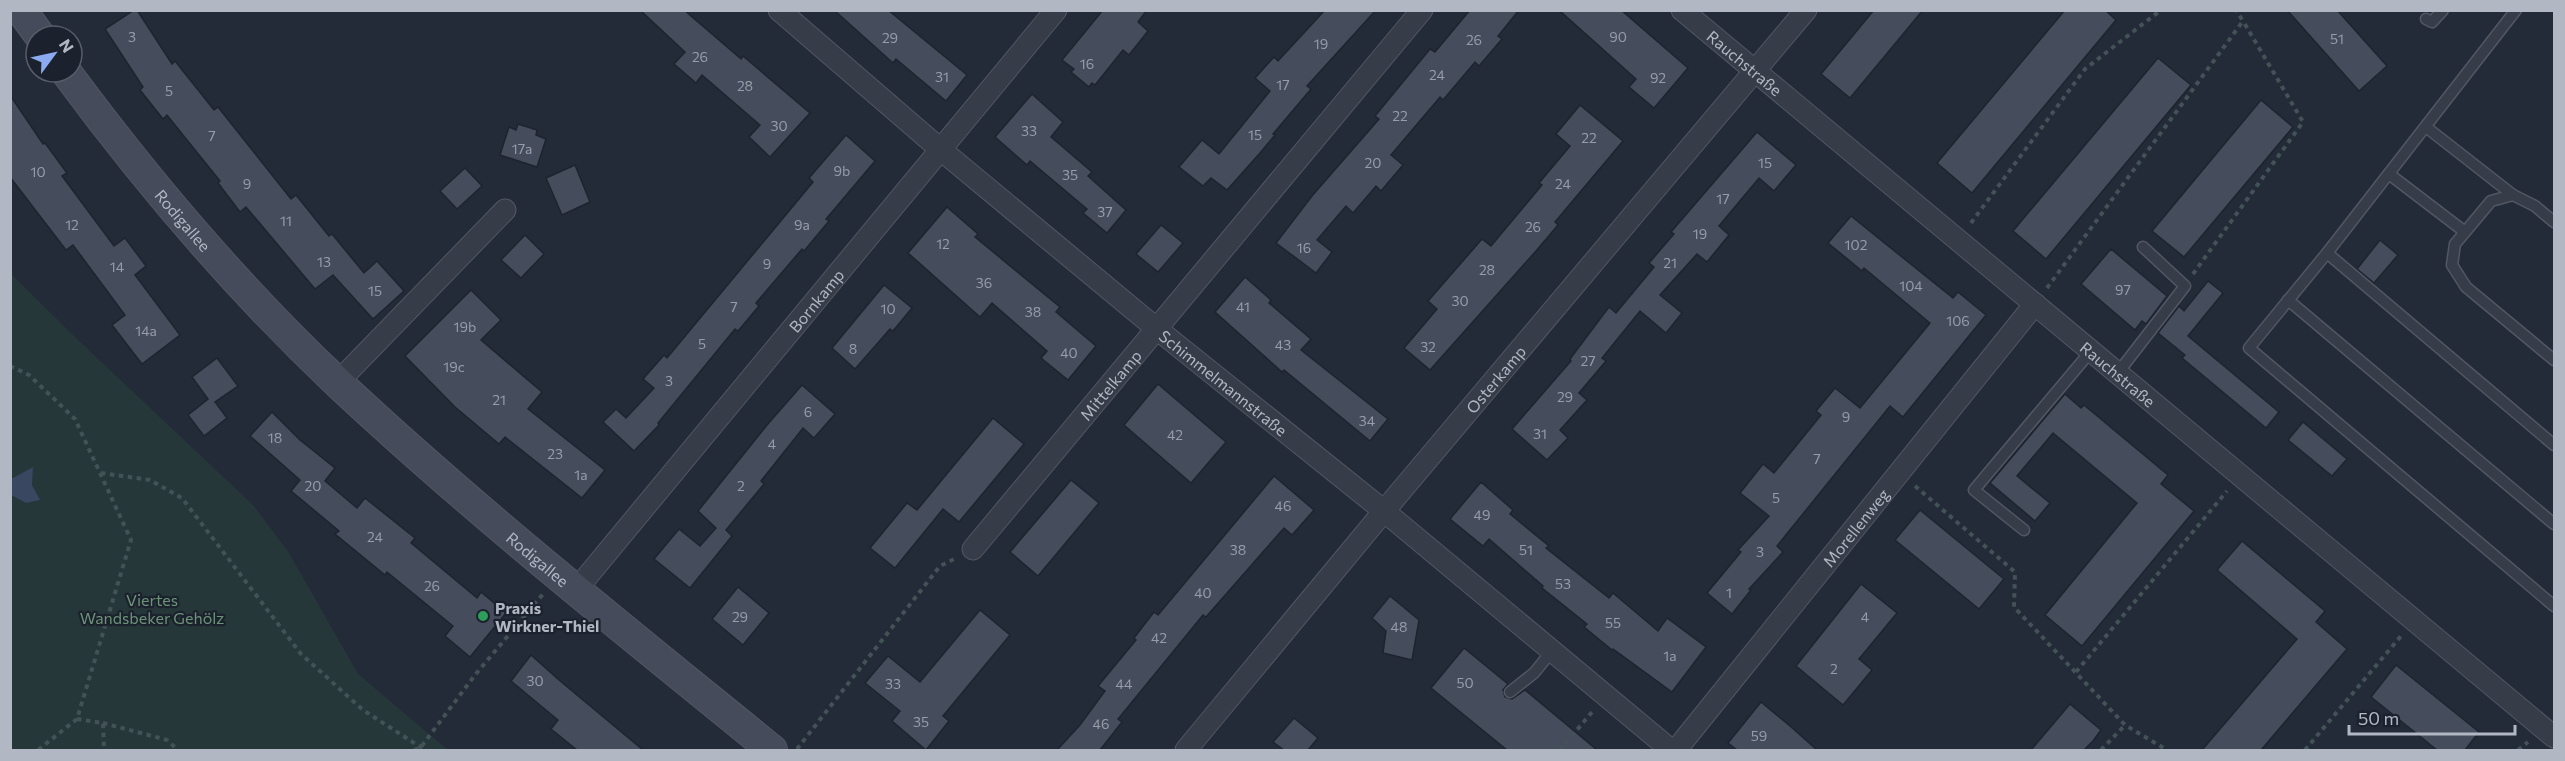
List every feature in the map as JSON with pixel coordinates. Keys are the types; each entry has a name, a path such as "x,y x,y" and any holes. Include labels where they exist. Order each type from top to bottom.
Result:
{"main road":[{"path":"21,10 31,24"},
{"name":"Rodigallee","path":"75,84 105,125 204,244 233,277 337,383 446,481 772,750"}],"street":[{"name":"Schimmelmannstraße","path":"779,10 940,149 1157,329 1384,511 1673,750"},
{"name":"Bornkamp","path":"568,583 940,149 1056,10"},
{"name":"Mittelkamp","path":"973,549 1422,10"},
{"name":"Rauchstraße","path":"1682,10 2554,737"},
{"name":"Osterkamp","path":"1186,750 1806,10"},
{"path":"337,383 505,210"},
{"name":"Morellenweg","path":"1673,750 2035,304"}],"lane":[{"path":"2426,19 2432,22 2443,10"},
{"path":"2516,10 2327,253 2249,348 2554,606"},
{"path":"2426,126 2513,195 2535,206 2554,222"},
{"path":"2389,174 2465,232"},
{"path":"2513,195 2491,201 2455,244 2452,265 2466,288 2554,360"},
{"path":"2117,374 2185,286 2143,247"},
{"path":"2327,253 2554,445"},
{"path":"2288,300 2554,524"},
{"path":"2024,530 1974,490 2091,351"},
{"path":"1510,692 1534,673 1551,651"}],"path":[{"path":"1959,240 2085,69 2161,10"},
{"path":"2185,286 2303,122 2236,10"},
{"path":"2035,304 2243,21"},
{"path":"10,366 29,375 75,419 131,540 77,719 38,750"},
{"path":"101,473 150,480 182,498 301,654 363,710 423,748"},
{"path":"1899,473 2015,572 2014,607 2125,725 2167,750"},
{"path":"2076,672 2240,474"},
{"path":"796,750 940,566 973,549"},
{"path":"414,750 423,748 475,675 568,583"},
{"path":"2305,750 2415,620"},
{"path":"1560,750 1606,696"},
{"path":"77,719 103,723 167,740 178,750"},
{"path":"103,723 104,750"},
{"path":"2101,750 2125,725"}],"green space":[{"name":"Viertes Wandsbeker Gehölz","path":"10,273 253,505 289,553 358,674 448,750 11,750 11,495 26,503 40,500 32,485 33,467 11,479"}],"water":[{"path":"33,467 32,485 40,500 26,503 11,495 11,479"}],"building":[{"path":"137,10 172,64 175,61 214,110 218,107 291,199 296,195 329,236 332,234 364,273 377,261 404,291 373,319 333,275 315,289 246,207 240,212 218,183 220,181 167,115 163,119 140,90 143,87 105,29"},
{"path":"640,10 684,10 741,59 743,56 810,113 770,157 749,137 760,125 702,75 696,83 674,64 685,52"},
{"path":"834,10 888,10 967,75 946,101 896,59 893,63"},
{"path":"1103,10 1147,10 1138,22 1148,31 1129,55 1123,50 1095,85 1092,83 1089,87 1071,72 1074,69 1062,60"},
{"path":"1325,10 1376,10 1307,86 1311,89 1227,190 1211,178 1203,186 1179,167 1202,140 1219,154 1270,91 1255,78 1274,57 1278,61"},
{"path":"1470,10 1519,10 1498,36 1502,39 1479,66 1475,62 1443,100 1440,97 1391,155 1403,165 1381,191 1376,186 1353,213 1346,206 1317,240 1332,252 1316,273 1276,243 1312,196 1379,119 1375,116 1430,49 1435,52"},
{"path":"1559,10 1621,10 1688,68 1654,108 1629,87 1636,79"},
{"path":"1874,10 1923,10 1850,98 1821,74"},
{"path":"2065,10 2105,10 2116,20 1972,193 1937,163"},
{"path":"2287,10 2337,10 2387,66 2359,91"},
{"path":"2158,58 2191,85 2046,259 2013,231"},
{"path":"1032,94 1063,122 1051,137 1092,172 1088,176 1126,210 1107,233 1083,213 1087,209 1030,161 1027,165 995,137"},
{"path":"10,95 43,144 45,143 67,173 62,176 114,246 125,238 146,266 135,275 180,335 142,364 112,325 125,315 73,245 66,250 10,177"},
{"path":"2261,100 2293,127 2184,257 2152,231"},
{"path":"1580,105 1623,141 1555,222 1558,225 1430,370 1404,348 1437,309 1428,301 1482,239 1491,246 1542,185 1539,183 1570,146 1556,134"},
{"path":"518,124 537,130 536,135 546,139 537,167 500,155 509,127 516,130"},
{"path":"1757,132 1796,165 1774,191 1759,178 1719,226 1729,235 1707,262 1697,254 1660,295 1682,313 1666,333 1640,311 1602,358 1606,361 1579,393 1587,400 1560,430 1568,438 1547,460 1512,429 1571,361 1570,359 1609,307 1616,313 1654,267 1649,263 1674,234 1671,232"},
{"path":"846,135 875,161 826,219 829,221 804,251 802,249 756,303 759,306 738,331 735,329 658,423 659,425 634,451 603,422 616,409 626,418 654,388 643,379 664,355 667,358 813,182 809,178"},
{"path":"575,165 590,202 562,215 546,178"},
{"path":"465,168 482,186 457,209 440,191"},
{"path":"947,207 978,234 975,237 1060,307 1056,312 1096,346 1068,380 1041,358 1047,351 992,303 980,317 908,253"},
{"path":"1851,216 1953,298 1958,292 1986,315 1903,417 1890,406 1777,546 1783,552 1749,589 1751,590 1732,614 1707,593 1741,552 1738,550 1769,516 1740,493 1763,464 1774,473 1821,415 1816,411 1835,388 1860,408 1930,323 1864,268 1862,271 1828,243"},
{"path":"1161,225 1183,243 1158,272 1136,254"},
{"path":"525,235 544,254 521,278 501,260"},
{"path":"2380,240 2398,255 2374,283 2357,269"},
{"path":"2111,249 2167,296 2146,324 2142,321 2135,330 2081,284"},
{"path":"1245,277 1271,300 1269,303 1311,339 1301,350 1388,419 1370,441 1284,370 1282,372 1215,312"},
{"path":"2208,281 2223,293 2188,336 2279,412 2266,428 2182,358 2185,355 2158,333 2179,306 2184,311"},
{"path":"884,285 912,308 893,331 890,329 855,369 832,348"},
{"path":"471,290 501,320 481,340 542,392 528,409 605,470 582,498 505,437 499,444 455,407 405,356"},
{"path":"217,358 238,386 215,402 227,418 204,436 188,415 208,399 192,377"},
{"path":"1158,384 1226,442 1191,483 1124,425"},
{"path":"802,385 835,414 814,438 803,428 761,481 764,484 726,530 732,536 690,588 654,559 679,529 700,546 716,528 698,511"},
{"path":"2065,394 2081,408 2084,405 2168,475 2161,484 2194,511 2082,646 2045,615 2137,503 2053,433 2017,476 2050,503 2035,521 1990,483"},
{"path":"272,412 300,440 335,468 325,481 357,508 365,498 415,538 411,543 477,598 481,592 506,613 470,657 445,636 453,626 387,572 385,575 335,534 339,531 291,491 300,480 250,436"},
{"path":"993,418 1024,444 959,522 943,509 895,568 870,548 907,503 917,510"},
{"path":"2303,422 2347,459 2332,476 2288,440"},
{"path":"1274,476 1314,510 1292,535 1284,528 1206,617 1203,615 1118,719 1122,722 1100,750 1057,750 1080,725 1105,691 1098,686 1136,640 1134,638 1154,612 1158,615"},
{"path":"1071,480 1099,503 1038,576 1010,552"},
{"path":"1481,482 1513,510 1510,514 1549,546 1546,548 1609,598 1613,593 1658,631 1667,618 1706,647 1672,692 1612,650 1584,627 1587,624 1542,588 1543,586 1489,539 1483,546 1450,519"},
{"path":"1920,510 2004,579 1979,609 1895,540"},
{"path":"2242,541 2325,611 2316,622 2347,649 2261,750 2202,750 2297,639 2217,570"},
{"path":"1861,584 1897,613 1859,659 1872,670 1843,705 1796,666"},
{"path":"738,587 769,613 743,645 712,619"},
{"path":"1390,596 1419,620 1412,660 1383,653 1386,631 1372,618"},
{"path":"980,610 1010,635 943,716 949,721 926,750 892,721 900,711 865,683 888,656 920,682"},
{"path":"1464,648 1508,684 1503,690 1505,697 1512,699 1525,690 1597,750 1507,750 1431,688"},
{"path":"531,655 643,750 577,750 551,729 558,720 511,681"},
{"path":"2396,665 2479,732 2465,750 2437,750 2371,697"},
{"path":"1761,702 1817,750 1737,750 1728,743"},
{"path":"2070,704 2101,730 2093,741 2084,750 2031,750"},
{"path":"1294,718 1318,738 1308,750 1284,750 1273,742"}],"place":[{"name":"Praxis Wirkner-Thiel","path":"483,616"}]}
